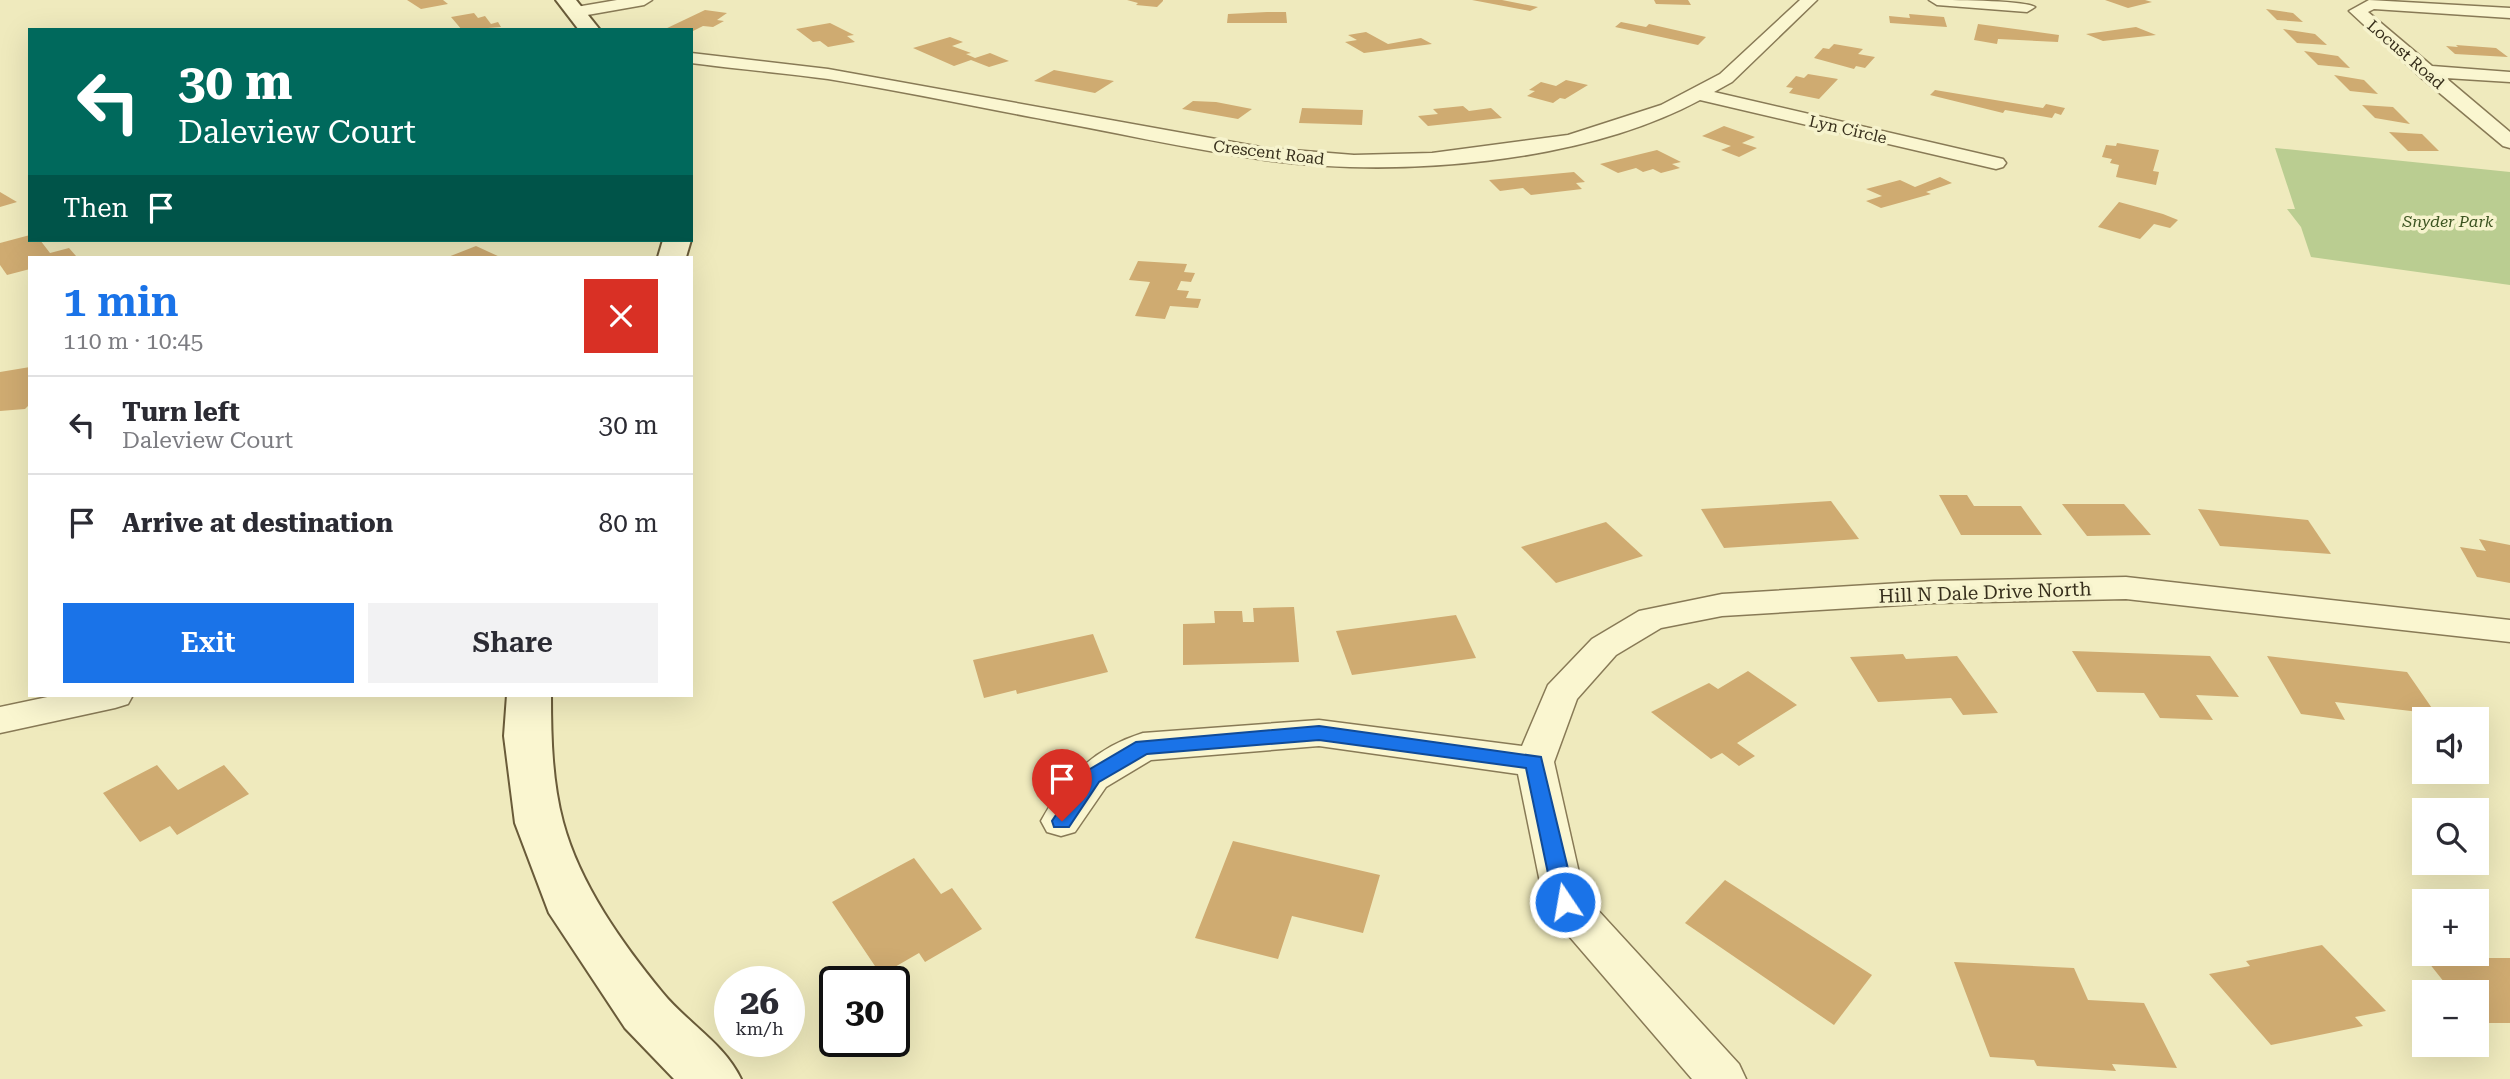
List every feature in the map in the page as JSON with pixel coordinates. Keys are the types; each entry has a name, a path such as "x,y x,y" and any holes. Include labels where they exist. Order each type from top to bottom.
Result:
{"street":[{"path":"571,6 644,0"},
{"name":"Crescent Road","path":"693,58 840,76 1255,153 1354,162 1457,157 1533,147 1622,126 1700,94 1746,62 1809,0"},
{"path":"1937,0 2027,7"},
{"name":"Locust Road","path":"2510,13 2372,4 2357,11 2510,142"},
{"path":"571,6 588,28"},
{"path":"2424,71 2510,77"},
{"name":"Lyn Circle","path":"1700,94 1997,163"},
{"name":"Hill N Dale Drive North","path":"1535,762 1561,694 1604,647 1651,619 1722,605 1934,592 2126,587 2510,631"},
{"path":"0,720 107,697"},
{"path":"528,697 527,736 539,823 575,913 644,1011 712,1079"},
{"path":"1062,821 1092,777 1143,747 1319,733 1535,762 1565,902 1722,1079"}],"green space":[{"name":"Snyder Park","path":"2275,148 2510,172 2510,285 2311,257 2301,227 2287,209 2295,209"}],"building":[{"path":"407,0 443,0 448,4 421,9"},
{"path":"1127,0 1163,1 1157,7 1136,5 1138,3"},
{"path":"1472,0 1502,0 1538,7 1530,11"},
{"path":"1654,0 1688,0 1691,5 1656,4"},
{"path":"2105,0 2145,0 2152,2 2128,8"},
{"path":"2266,9 2293,13 2303,22 2277,20"},
{"path":"705,10 727,13 717,20 724,21 713,27 703,26 693,31 693,28 667,28"},
{"path":"1286,12 1287,23 1227,23 1228,14"},
{"path":"474,13 478,18 485,16 491,24 498,22 501,27 460,28 451,17"},
{"path":"1909,14 1944,17 1947,27 1890,23 1889,16 1910,18"},
{"path":"1621,22 1646,27 1649,24 1706,37 1698,45 1615,27"},
{"path":"830,23 854,35 847,36 855,42 828,47 820,41 813,42 796,29"},
{"path":"1978,24 2059,35 2058,42 1998,39 1997,44 1974,40"},
{"path":"2136,27 2156,35 2103,41 2086,34"},
{"path":"2283,29 2315,34 2327,45 2297,43"},
{"path":"1366,32 1388,44 1421,38 1432,44 1364,53 1345,42 1357,40 1348,35"},
{"path":"950,37 963,42 952,46 971,53 966,54 975,58 990,53 1009,61 989,67 971,60 954,66 913,48"},
{"path":"1834,44 1863,49 1858,54 1875,57 1865,68 1856,66 1854,69 1814,58 1823,48 1829,49"},
{"path":"2456,45 2496,48 2508,57 2455,54 2446,46 2458,47"},
{"path":"2304,51 2338,56 2350,68 2318,65"},
{"path":"1054,70 1114,81 1095,93 1034,81"},
{"path":"1808,74 1838,79 1819,99 1789,93 1793,88 1786,87 1796,76 1804,78"},
{"path":"2334,75 2364,80 2378,94 2350,91"},
{"path":"1566,80 1588,85 1553,103 1527,96 1535,91 1529,90 1541,82 1556,86"},
{"path":"1935,90 2043,108 2046,104 2065,108 2061,115 2055,113 2052,118 2005,110 2003,113 1930,95"},
{"path":"1193,101 1252,109 1238,119 1182,109"},
{"path":"2362,105 2393,107 2410,124 2375,118"},
{"path":"1463,106 1469,111 1491,108 1502,118 1428,126 1418,116 1438,114 1433,109"},
{"path":"1302,108 1363,110 1362,125 1299,123"},
{"path":"1724,126 1755,137 1742,143 1757,148 1739,157 1721,150 1731,146 1702,136"},
{"path":"2389,132 2422,134 2439,151 2408,151"},
{"path":"2117,143 2159,150 2153,171 2159,172 2156,185 2116,177 2119,165 2110,163 2112,159 2102,157 2106,145 2116,146"},
{"path":"1657,150 1681,162 1672,164 1680,168 1661,173 1653,169 1643,172 1636,168 1618,173 1600,164"},
{"path":"1574,172 1585,182 1576,183 1582,189 1531,195 1523,188 1500,191 1489,180"},
{"path":"1940,177 1952,183 1926,192 1931,194 1881,208 1866,201 1882,196 1866,189 1900,180 1915,187"},
{"path":"0,192 17,202 0,207"},
{"path":"2119,202 2178,220 2170,228 2154,224 2140,239 2098,227"},
{"path":"28,236 28,242 42,242 50,253 69,248 76,256 28,256 28,270 7,275 0,265 0,243"},
{"path":"476,246 498,256 451,256"},
{"path":"1138,261 1187,264 1184,272 1195,273 1191,282 1181,281 1177,290 1189,291 1186,298 1201,299 1198,308 1170,306 1165,319 1135,316 1150,282 1129,280"},
{"path":"28,367 28,406 25,409 0,411 0,372"},
{"path":"1939,495 1967,495 1974,506 2021,506 2042,535 1961,535"},
{"path":"1831,501 1859,539 1724,548 1701,509"},
{"path":"2062,504 2124,504 2151,535 2087,536"},
{"path":"2198,509 2308,520 2331,554 2220,546"},
{"path":"1606,522 1643,556 1556,583 1521,547"},
{"path":"2479,539 2510,545 2510,583 2477,577 2460,547 2486,551"},
{"path":"1294,607 1299,662 1183,665 1183,624 1215,623 1214,611 1242,611 1243,622 1254,622 1253,608"},
{"path":"1456,615 1476,658 1352,675 1336,631"},
{"path":"1093,634 1108,672 1017,694 1016,690 984,698 973,660"},
{"path":"2072,651 2210,656 2239,697 2196,695 2213,720 2160,718 2144,693 2097,692"},
{"path":"1903,654 1906,659 1957,656 1998,713 1963,715 1951,698 1878,702 1850,657"},
{"path":"2267,656 2407,672 2431,707 2412,707 2412,711 2335,702 2345,720 2301,714"},
{"path":"1748,671 1797,705 1737,743 1755,756 1739,766 1722,753 1711,759 1651,712 1709,683 1718,689"},
{"path":"157,765 178,790 224,765 249,794 177,835 170,826 140,842 103,793"},
{"path":"1233,841 1380,875 1363,933 1292,916 1278,959 1195,938"},
{"path":"914,858 941,894 952,888 982,929 925,962 919,953 897,966 875,966 832,902"},
{"path":"1725,880 1872,975 1834,1025 1685,923"},
{"path":"2322,945 2386,1011 2355,1017 2363,1026 2271,1045 2209,974 2250,966 2246,961"},
{"path":"2489,958 2510,958 2510,1023 2489,1023 2489,980 2442,980 2431,966 2489,966"},
{"path":"1954,962 2074,968 2088,1000 2144,1003 2177,1068 2112,1064 2116,1071 2037,1066 2034,1060 1990,1057"}],"route":[{"path":"1062,821 1092,777 1143,747 1319,733 1535,762 1565,902"}]}
